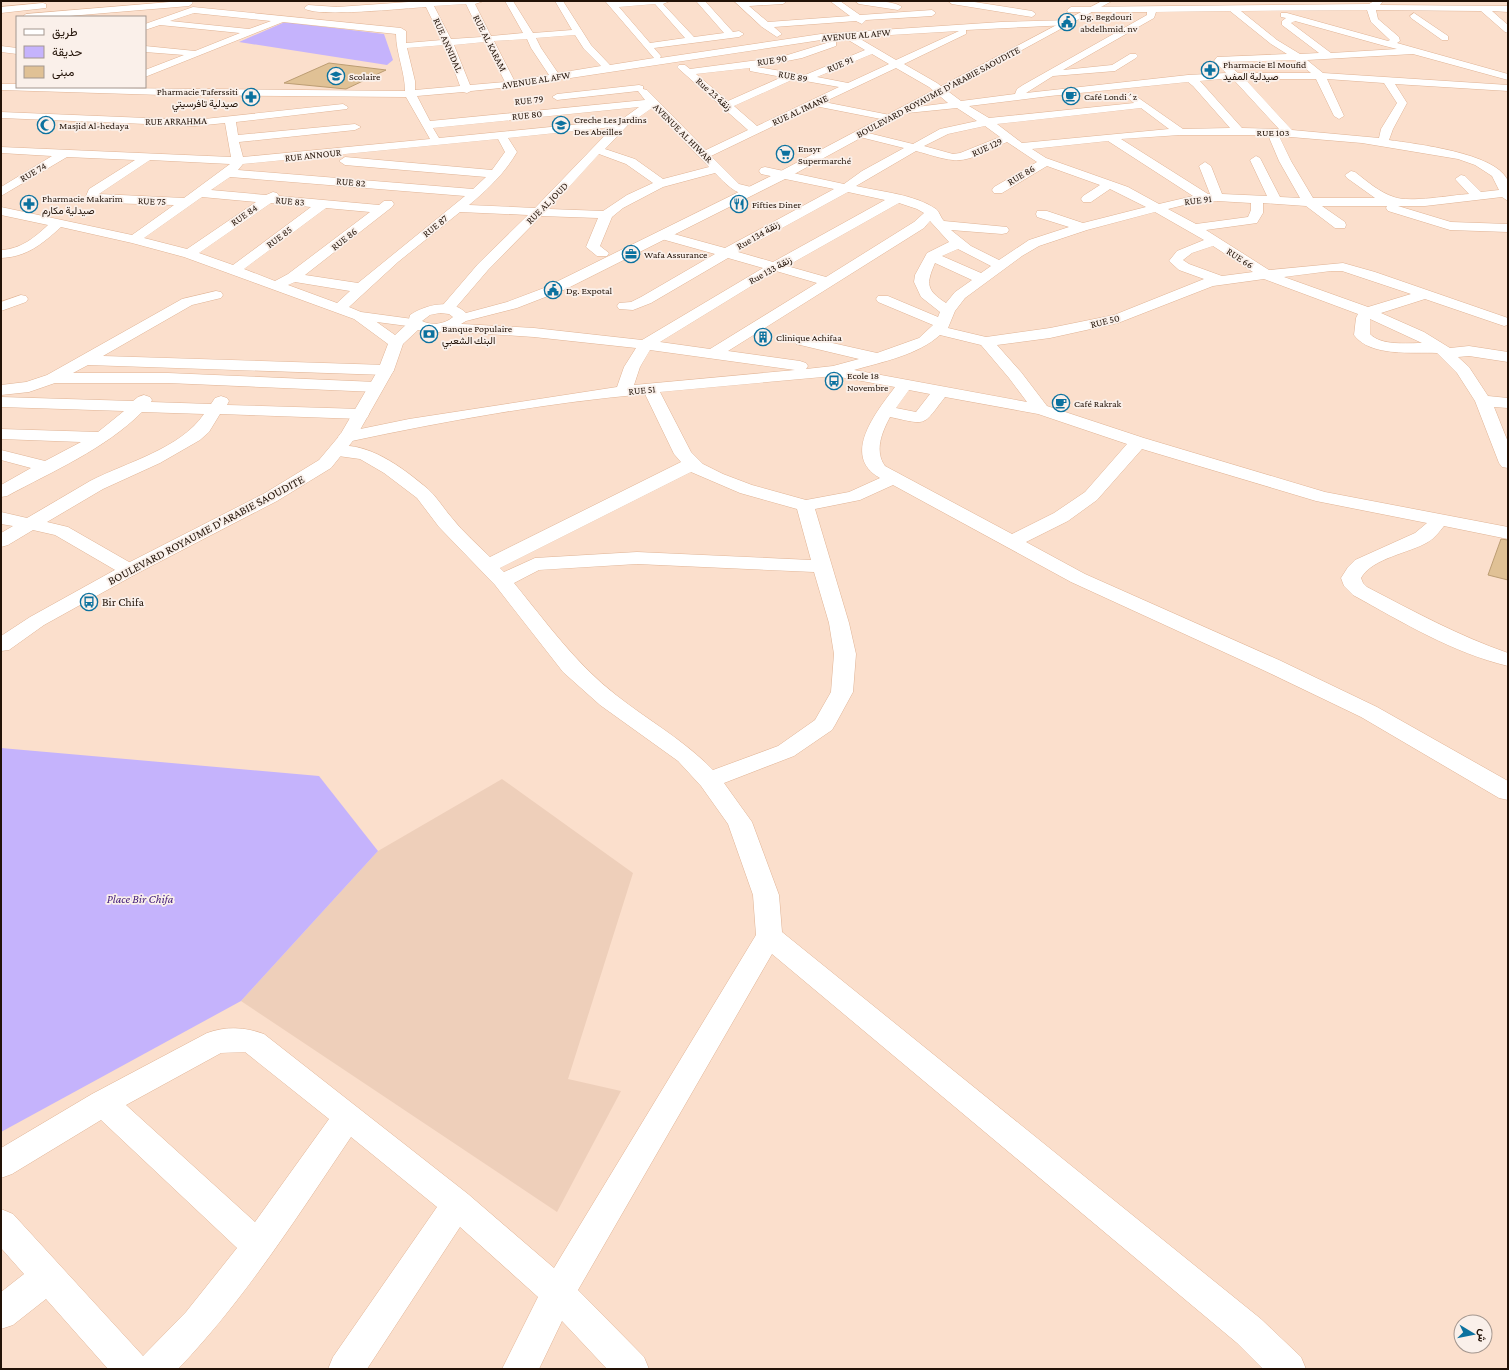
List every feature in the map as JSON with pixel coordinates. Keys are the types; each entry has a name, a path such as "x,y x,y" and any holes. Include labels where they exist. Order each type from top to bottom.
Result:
{"street":[{"name":"RUE AL KARAM","path":"469,1 511,84"},
{"path":"299,7 333,10 386,4 480,1"},
{"path":"509,1 525,30 531,36 536,48 556,77"},
{"path":"559,1 569,16 576,32 587,47 608,68"},
{"path":"611,3 661,1 692,40"},
{"path":"700,1 730,35"},
{"path":"740,2 781,1 806,22"},
{"path":"834,1 878,33"},
{"path":"647,46 754,32 768,27 806,22 936,14 859,1"},
{"path":"952,1 1007,10 1052,21"},
{"name":"BOULEVARD ROYAUME D'ARABIE SAOUDITE","path":"455,314 557,276 875,115 937,88 1091,6 1108,1"},
{"path":"1175,1 1211,7 1223,1"},
{"path":"1267,8 1277,1"},
{"path":"1324,8 1334,1"},
{"path":"1371,16 1379,1"},
{"path":"1453,1 1468,8"},
{"path":"1492,1 1508,9"},
{"path":"38,16 207,2"},
{"path":"740,2 768,27 788,41"},
{"name":"RUE ANNIDAL","path":"428,3 448,42 467,90"},
{"path":"611,3 659,60"},
{"path":"146,28 162,21 193,4 284,18 397,25"},
{"path":"386,4 397,25 403,46 410,81 410,94 423,111 426,125 437,141"},
{"path":"1007,10 1021,4"},
{"path":"1,10 48,5"},
{"path":"1091,6 1150,10 1211,7 1324,8 1371,16 1492,17"},
{"path":"118,16 143,7"},
{"path":"1232,8 1274,42 1298,57 1320,76 1338,116"},
{"path":"1267,8 1272,11 1311,23 1508,78"},
{"path":"1371,16 1468,8 1508,9"},
{"path":"1483,8 1508,30"},
{"path":"1022,97 1020,94 1021,91 1048,74 1149,17 1152,14 1150,10"},
{"path":"1371,16 1394,37 1395,41 1388,44"},
{"path":"1414,16 1445,38"},
{"path":"1,19 16,18"},
{"path":"146,18 251,32"},
{"path":"146,74 284,18"},
{"path":"962,18 1001,25"},
{"name":"BOULEVARD ROYAUME D'ARABIE SAOUDITE","path":"455,314 494,310 535,297 782,176 896,115 937,88 1052,21 1070,18"},
{"path":"1295,18 1285,23 1330,56"},
{"name":"AVENUE AL AFW","path":"55,88 163,92 342,95 410,94 467,90 511,84 788,41 1052,21"},
{"path":"1311,23 1342,21"},
{"name":"RUE AL IMANE","path":"704,155 977,26"},
{"path":"403,46 576,32"},
{"path":"849,36 888,57 896,64 937,88"},
{"name":"RUE 90","path":"690,72 737,66 805,54 849,36"},
{"path":"911,45 939,43"},
{"name":"RUE 91","path":"806,78 872,49 887,46"},
{"path":"1,49 16,51"},
{"path":"146,49 195,53"},
{"path":"1288,132 1266,111 1236,76 1221,64 1219,61 1220,59 1330,56 1413,51"},
{"path":"1048,74 1115,68 1133,56"},
{"name":"Rue 23 زنقة","path":"672,58 690,72 755,130"},
{"name":"AVENUE AL HIWAR","path":"621,66 652,102 735,187"},
{"name":"RUE 89","path":"737,66 850,86"},
{"path":"728,105 792,76"},
{"path":"813,104 875,115 896,115 1022,97 1188,78 1236,76 1320,76 1508,88"},
{"path":"1,81 12,77"},
{"path":"1188,78 1198,84 1239,131"},
{"path":"1383,142 1387,129 1402,103 1388,80"},
{"path":"1118,86 1180,132"},
{"name":"AVENUE AL AFW","path":"1,87 16,87"},
{"name":"RUE 79","path":"545,98 639,88"},
{"name":"RUE 66","path":"937,88 958,105 987,122 1020,147 1045,162 1110,184 1157,207 1194,228 1268,276 1367,312 1419,335 1444,351 1463,370 1483,401 1503,438 1508,463"},
{"path":"118,121 163,92"},
{"path":"342,95 366,149"},
{"name":"RUE AL JOUD","path":"455,314 483,266 537,213 596,150 624,123 652,102"},
{"name":"RUE 80","path":"426,125 652,102"},
{"name":"Rue 134 زنقة","path":"624,306 633,306 641,302 766,230 846,188 866,174 912,147 944,131 987,122 1142,105"},
{"name":"RUE ARRAHMA","path":"1,115 189,123 346,106"},
{"path":"134,239 228,173 240,161 237,159 235,153 230,119"},
{"name":"RUE ANNOUR","path":"1,150 240,161 624,123"},
{"path":"234,139 355,127"},
{"name":"RUE 103","path":"1020,147 1110,137 1180,132 1239,131 1333,135 1383,142 1465,158 1496,173 1504,184 1508,195"},
{"path":"1272,132 1285,161 1309,202 1340,225"},
{"path":"860,134 912,147"},
{"name":"RUE 87","path":"349,313 360,288 474,193 506,163 511,152 501,135"},
{"path":"1110,137 1154,167 1211,197"},
{"name":"RUE 129","path":"912,147 947,156 967,156 983,147 1008,138"},
{"path":"596,150 627,158 638,164 660,183"},
{"name":"RUE 74","path":"1,192 65,153"},
{"path":"313,154 332,160 494,174"},
{"name":"RUE 75","path":"147,157 93,192 92,196 100,199 186,202"},
{"path":"1465,158 1501,164"},
{"path":"1256,160 1275,200"},
{"name":"RUE 86","path":"998,190 1045,162"},
{"path":"1205,166 1211,197"},
{"path":"602,254 593,247 606,215 624,202 660,183 718,169"},
{"path":"765,171 782,176 919,204 932,212 948,234 959,243 982,258 1001,266"},
{"name":"RUE 82","path":"228,173 474,193"},
{"path":"1351,175 1374,193 1395,203"},
{"name":"RUE 84","path":"189,254 268,198 302,179"},
{"path":"1461,179 1479,197"},
{"path":"1087,200 1110,184"},
{"path":"735,187 751,191"},
{"name":"RUE 86","path":"276,286 293,277 410,188"},
{"name":"RUE 83","path":"200,193 381,209"},
{"name":"RUE 91","path":"940,325 960,295 1001,266 1017,252 1034,243 1082,227 1157,207 1211,197 1309,202 1395,203 1508,195"},
{"name":"Rue 133 زنقة","path":"646,344 742,285 896,199"},
{"path":"1194,228 1252,220 1258,205 1255,199"},
{"path":"1375,202 1450,226 1508,228"},
{"name":"RUE 85","path":"235,270 323,204"},
{"path":"456,208 537,213 606,215"},
{"path":"1,211 134,239 189,254 349,313 386,333 396,343"},
{"path":"713,354 919,225 932,212"},
{"path":"1042,214 1082,227"},
{"path":"1,254 16,252 32,246 59,222"},
{"path":"941,225 1002,230"},
{"path":"663,235 829,282"},
{"path":"1216,241 1186,252 1178,257 1176,261 1184,267 1219,280"},
{"path":"940,325 930,300 925,294 921,285 922,274 932,256 959,243"},
{"path":"932,256 982,279"},
{"name":"RUE 50","path":"940,325 986,342 1082,327 1118,319 1199,286 1219,280 1268,276 1326,267 1340,267 1370,275 1504,322"},
{"path":"293,277 360,288"},
{"path":"1,390 28,387 53,378 187,302 216,295"},
{"path":"1424,295 1367,312 1363,318 1362,335 1367,341 1386,346 1444,351 1469,351 1508,357"},
{"path":"1,307 21,299"},
{"path":"883,300 940,325"},
{"path":"426,323 433,309 455,314 486,328"},
{"path":"349,313 426,323 646,344 834,371 904,386 1041,410 1138,442 1322,497 1508,533"},
{"path":"426,323 455,314"},
{"name":"BOULEVARD ROYAUME D'ARABIE SAOUDITE","path":"1,645 37,621 129,570 271,497 325,464 342,444 376,387 388,366 396,343 403,334 426,323"},
{"name":"BOULEVARD ROYAUME D'ARABIE SAOUDITE","path":"388,366 426,323"},
{"name":"RUE 51","path":"342,444 409,424 492,410 650,388 834,371 910,347 940,325"},
{"path":"802,341 879,358"},
{"path":"986,342 1041,410"},
{"path":"624,392 632,367 646,344"},
{"path":"87,360 388,366"},
{"path":"53,378 168,378 376,387"},
{"path":"1,492 102,437 119,425 136,407 168,378"},
{"path":"1,541 97,485 154,459 194,436 203,428 214,410 237,381"},
{"path":"904,386 886,411 876,429 872,444 871,458 879,470 1078,578 1369,712 1508,792"},
{"path":"650,388 683,454 697,468 724,481 766,496 805,506 854,496 894,478"},
{"path":"886,411 920,418 940,392"},
{"path":"1483,401 1508,403"},
{"path":"1,402 360,414"},
{"path":"1,434 102,437"},
{"path":"1011,542 1061,517 1091,496 1138,442"},
{"path":"342,444 355,452 366,455 390,469 423,494 446,523 495,574 570,667 608,700 686,756 709,780 740,822 766,895 769,936 558,1293 520,1369"},
{"path":"1,455 47,467"},
{"path":"495,574 693,464"},
{"path":"709,780 786,751 824,725 842,692 845,654 839,623 805,506"},
{"path":"1,518 30,523 61,531 129,570"},
{"path":"1439,520 1428,533 1420,539 1382,554 1355,570 1351,578 1354,586 1360,591 1428,626 1482,651 1508,660"},
{"path":"495,574 535,564 637,558 686,559 823,567"},
{"path":"769,936 1250,1331 1288,1369"},
{"path":"1,1164 102,1103 217,1041 245,1040 254,1042 347,1118 457,1204 558,1293 631,1369"},
{"path":"102,1103 258,1246"},
{"path":"154,1369 198,1324 258,1246 347,1118"},
{"path":"346,1369 457,1204"},
{"path":"1,1224 131,1369"},
{"path":"1,1313 48,1276"}],"shaded area":[{"path":"502,779 633,873 568,1079 621,1091 557,1212 241,1001 378,851"}],"green space":[{"path":"285,22 384,34 393,60 387,65 239,42"},
{"name":"Place Bir Chifa","path":"1,748 319,776 378,851 241,1001 1,1132"}],"building":[{"name":"Scolaire","path":"329,63 386,70 346,89 284,83"},
{"path":"1501,539 1508,540 1508,580 1488,575"}],"place":[{"name":"Dg. Begdouri abdelhmid. nv","path":"1067,22"},
{"name":"Pharmacie El Moufid صيدلية المفيد","path":"1210,70"},
{"name":"Scolaire","path":"336,76"},
{"name":"Café Londi´z","path":"1071,96"},
{"name":"Pharmacie Taferssiti صيدلية تافرسيتي","path":"251,97"},
{"name":"Masjid Al-hedaya","path":"46,125"},
{"name":"Creche Les Jardins Des Abeilles","path":"561,125"},
{"name":"Ensyr Supermarché","path":"785,154"},
{"name":"Pharmacie Makarim صيدلية مكارم","path":"29,204"},
{"name":"Fifties Diner","path":"739,204"},
{"name":"Wafa Assurance","path":"631,254"},
{"name":"Dg. Expotal","path":"553,290"},
{"name":"Banque Populaire البنك الشعبي","path":"429,334"},
{"name":"Clinique Achifaa","path":"763,337"},
{"name":"Ecole 18 Novembre","path":"834,381"},
{"name":"Café Rakrak","path":"1061,403"},
{"name":"Bir Chifa","path":"89,602"}]}
